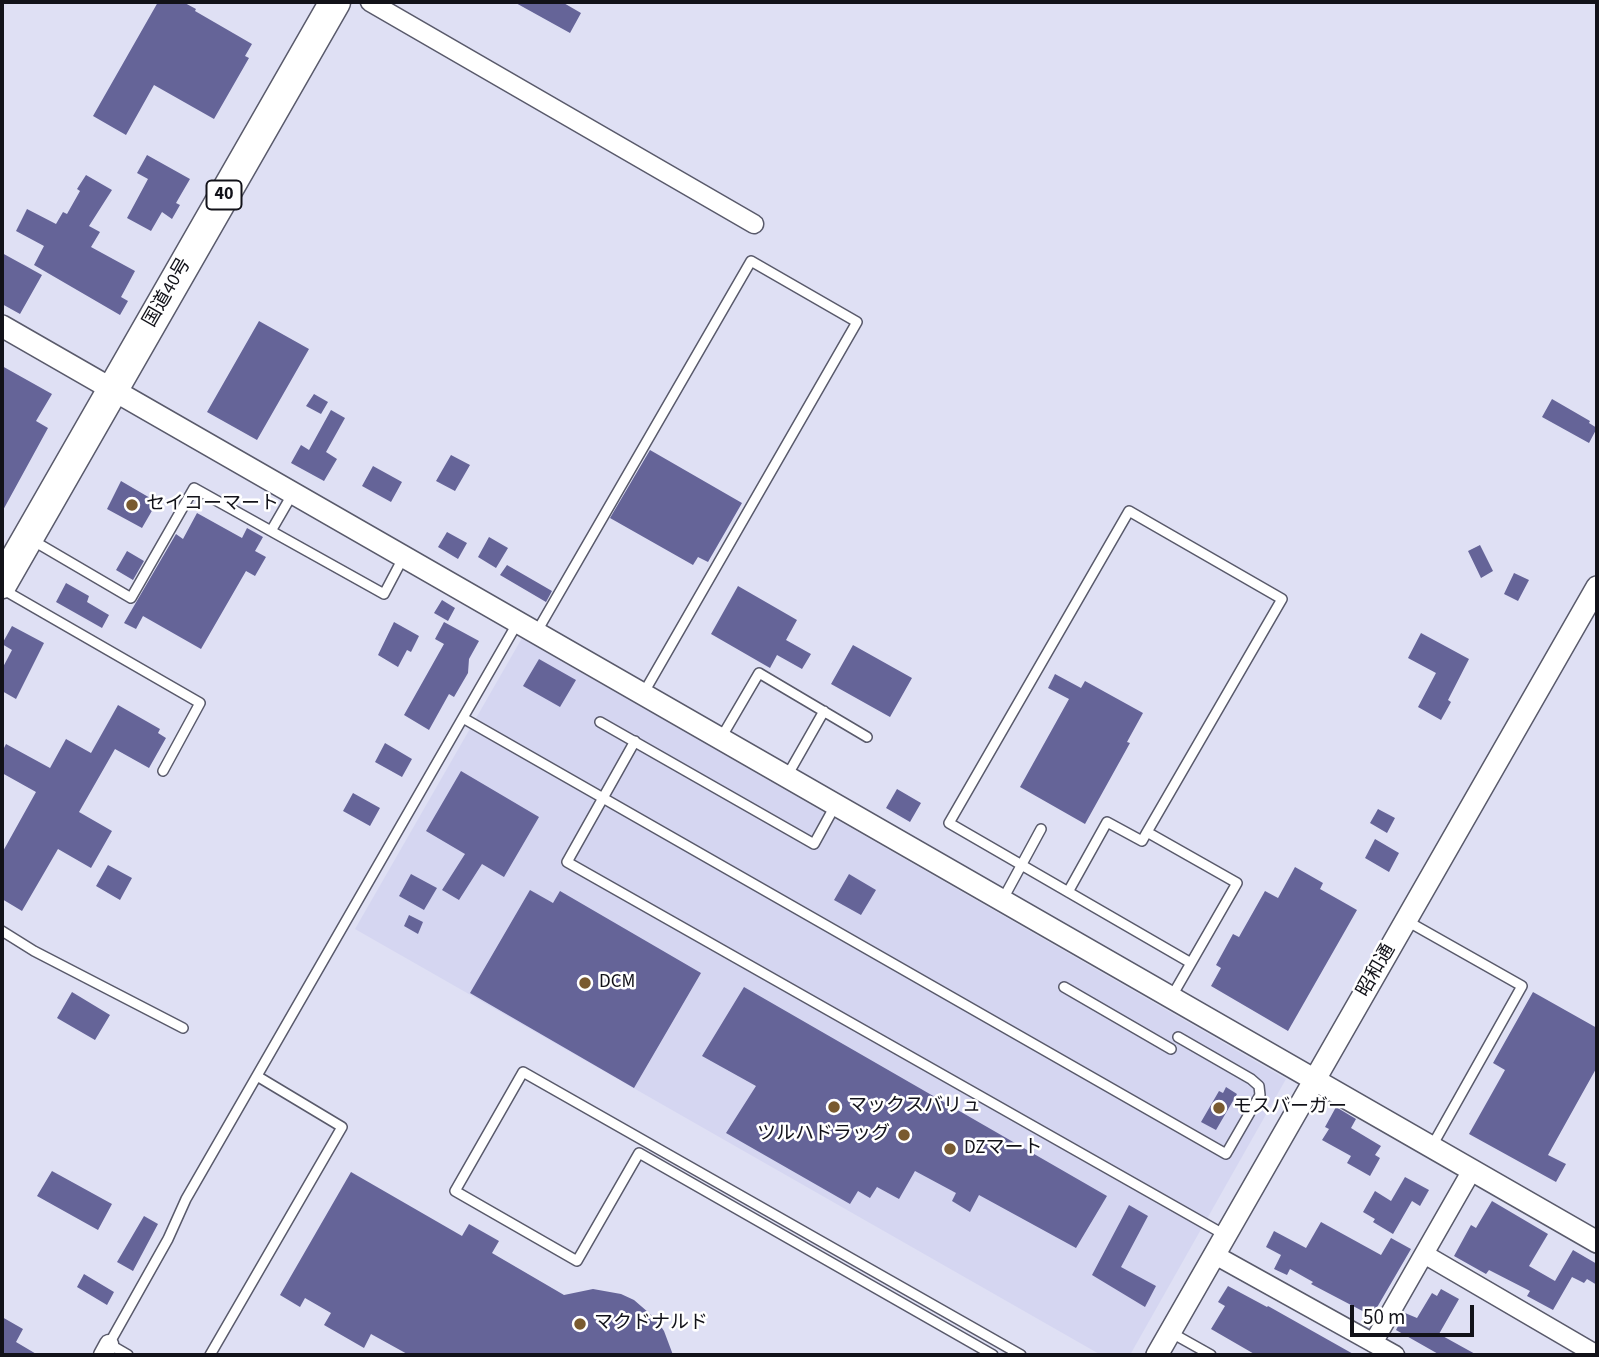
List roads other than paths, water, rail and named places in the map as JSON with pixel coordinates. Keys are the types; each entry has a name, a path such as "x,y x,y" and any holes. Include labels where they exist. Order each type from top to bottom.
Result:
{"highway":[{"name":"国道40号","path":"2,583 335,2"}],"street":[{"path":"370,2 754,224"},
{"path":"2,326 1597,1242"},
{"name":"昭和通","path":"1157,1355 1597,587"},
{"path":"1373,1343 1472,1170"},
{"path":"1424,1254 1597,1355"},
{"path":"1215,1255 1395,1355"}],"lane":[{"path":"128,1355 106,1349 169,1239 186,1199 463,718 527,628 751,261 857,322 643,694"},
{"path":"28,538 131,598 194,488 384,594 404,556"},
{"path":"271,531 293,492"},
{"path":"1068,892 1107,822 1142,841 1282,600 1129,511 949,823 1021,865 1191,963"},
{"path":"2,589 200,703 163,771"},
{"path":"721,738 759,673 867,737"},
{"path":"787,776 824,712"},
{"path":"463,718 1226,1154 1260,1095 1259,1087 1251,1079 1178,1037"},
{"path":"600,722 814,844 836,804"},
{"path":"635,741 567,862 1226,1236"},
{"path":"1003,900 1041,829"},
{"path":"1147,832 1237,883 1172,996"},
{"path":"1406,920 1522,986 1432,1146"},
{"path":"2,931 34,951 183,1028"},
{"path":"1064,987 1171,1049"},
{"path":"993,1355 639,1153 577,1261 455,1191 523,1072 1021,1355"},
{"path":"210,1355 342,1127 257,1076"},
{"path":"1170,1332 1211,1355"}],"place":[{"name":"セイコーマート","path":"132,505"},
{"name":"DCM","path":"585,983"},
{"name":"マックスバリュ","path":"834,1107"},
{"name":"モスバーガー","path":"1219,1108"},
{"name":"ツルハドラッグ","path":"904,1135"},
{"name":"DZマート","path":"950,1149"},
{"name":"マクドナルド","path":"580,1324"}]}
